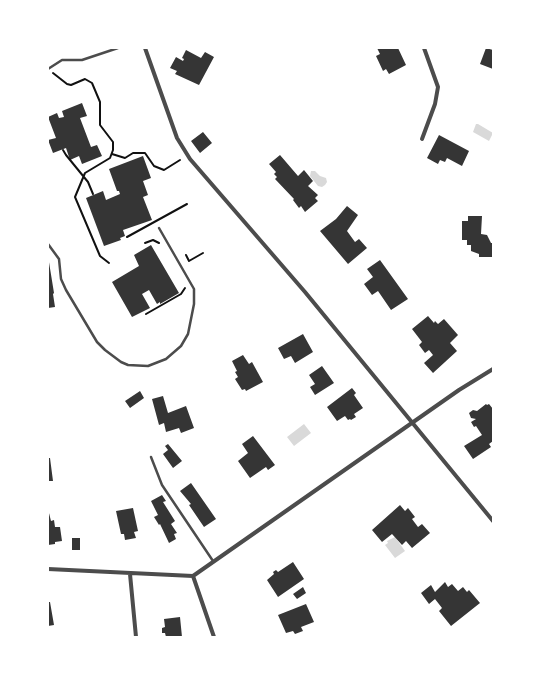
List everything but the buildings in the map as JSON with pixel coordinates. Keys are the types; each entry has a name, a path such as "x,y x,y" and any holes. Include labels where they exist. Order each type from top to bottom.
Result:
{"street":[{"path":"145,48 177,138 184,150 305,292 411,424 493,521"},
{"path":"422,139 435,104 438,87 424,48"},
{"path":"48,569 193,576 459,390 493,369"},
{"path":"130,574 136,637"},
{"path":"193,576 214,637"}],"lane":[{"path":"48,69 62,60 82,60 118,48"},
{"path":"48,244 59,259 62,279 66,290 97,342 121,362 128,365 148,366 166,359 181,346 188,334 194,304 194,289 159,228"},
{"path":"151,457 162,485 213,561"}],"path":[{"path":"53,72 58,78 70,85 85,79 92,82 100,102 100,125 113,142 112,154 105,163 91,169 83,176 75,197 100,256 109,263"},
{"path":"63,150 66,156 90,185 93,194"},
{"path":"112,154 126,158 132,153 145,153 154,166 164,170 180,160"},
{"path":"145,243 155,240 161,246"},
{"path":"186,255 189,262 203,254"},
{"path":"146,314 181,294 184,291 184,287"}],"shaded area":[{"path":"476,124 493,133 489,141 473,132"},
{"path":"311,171 315,171 320,176 326,178 327,182 325,185 322,187 318,186 310,176"},
{"path":"304,424 311,433 294,446 287,437"},
{"path":"395,537 405,551 395,558 385,545 388,543 387,541"}]}
